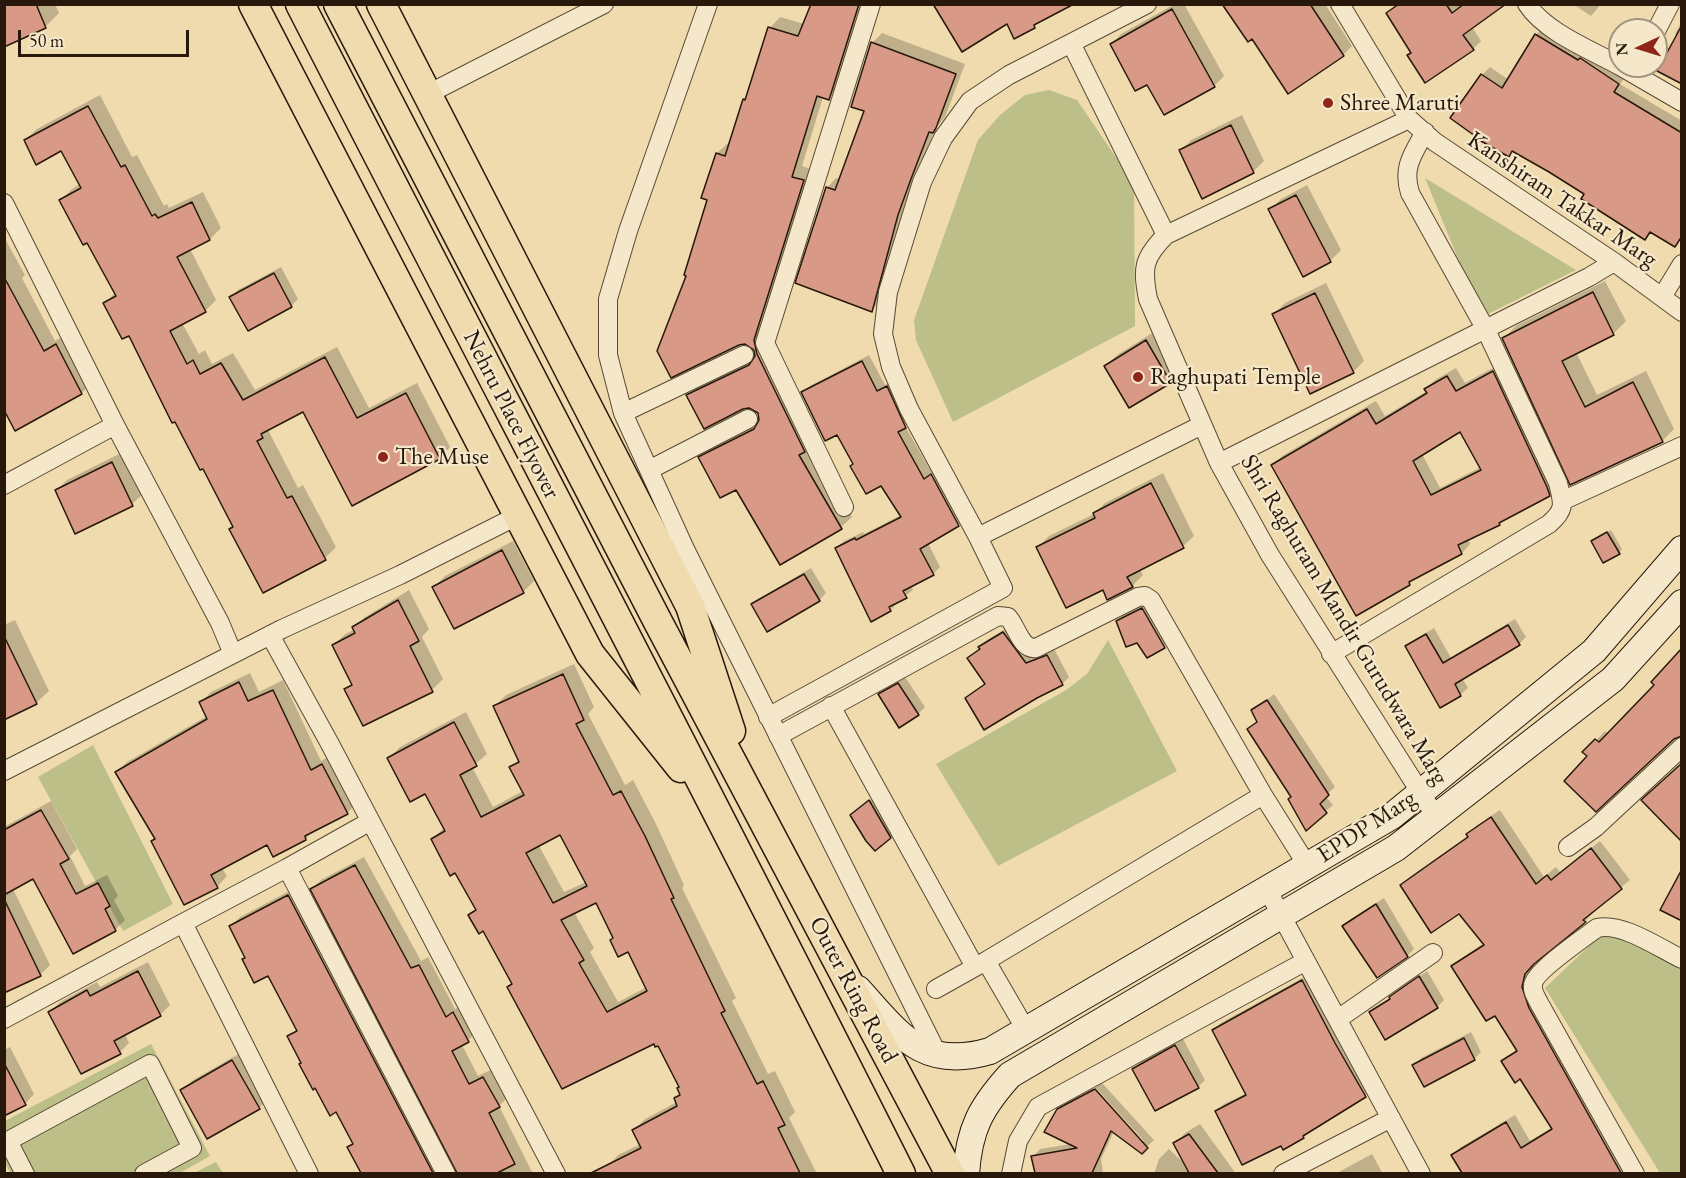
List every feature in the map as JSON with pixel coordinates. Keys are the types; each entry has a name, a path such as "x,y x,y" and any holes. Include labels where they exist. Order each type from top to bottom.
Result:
{"main road":[{"path":"253,4 590,654 725,824"},
{"name":"Nehru Place Flyover","path":"300,4 625,636 725,824"},
{"name":"Nehru Place Flyover","path":"338,4 756,807"},
{"path":"381,4 690,606 756,807"},
{"name":"EPDP Marg","path":"938,1055 956,1058 973,1056 990,1050 1392,816 1594,651 1682,549"},
{"name":"EPDP Marg","path":"966,1173 967,1151 976,1123 990,1097 1010,1075 1396,848 1613,678 1682,603"},
{"name":"Outer Ring Road","path":"756,807 950,1173"},
{"name":"Outer Ring Road","path":"725,824 901,1173"},
{"path":"844,973 907,1041 922,1050 938,1055"}],"street":[{"path":"428,94 604,4"},
{"path":"708,4 628,231 609,299 608,355 622,413 768,717 938,1055"},
{"path":"844,507 765,343 871,4"},
{"path":"768,717 1002,588 978,537 909,409 891,367 883,334 888,292 922,182 942,138 970,101 1009,75 1147,4"},
{"name":"Kanshiram Takkar Marg","path":"1340,4 1409,119 1435,142 1614,262 1682,312"},
{"path":"1527,4 1532,12 1553,29 1608,58"},
{"path":"1663,18 1670,4"},
{"path":"1071,43 1166,235"},
{"path":"1643,78 1682,102"},
{"name":"Shri Raghuram Mandir Gurudwara Marg","path":"1409,119 1166,235 1150,251 1143,276 1148,299 1219,463 1270,555 1436,816"},
{"path":"1331,654 1549,524 1560,514 1562,501 1558,483 1485,328 1410,193 1406,180 1408,164 1425,132"},
{"path":"4,203 115,425 220,622 233,654"},
{"path":"1219,463 1589,277 1614,262"},
{"path":"1662,297 1682,264"},
{"path":"622,413 744,355"},
{"path":"649,470 748,419"},
{"path":"4,485 115,425"},
{"path":"978,537 1202,425"},
{"path":"1562,501 1682,446"},
{"path":"4,771 270,635 400,575 519,515"},
{"path":"778,736 998,616 1008,617 1025,645 1036,648 1138,597 1145,596 1150,600 1263,795 1307,866"},
{"path":"270,635 330,744 369,822 556,1173"},
{"path":"831,706 981,964 1015,1036"},
{"path":"1568,847 1596,827 1682,747"},
{"path":"936,989 1263,795"},
{"path":"4,1019 369,822"},
{"path":"287,868 446,1173"},
{"path":"1267,889 1421,1173"},
{"path":"183,923 309,1173"},
{"path":"1635,1173 1539,1003 1533,985 1544,969 1597,928 1607,926 1631,933 1682,959"},
{"path":"1338,1019 1433,953"},
{"path":"1011,1173 1018,1140 1038,1107 1306,961"},
{"path":"25,1173 8,1141 150,1064 192,1148 144,1173"},
{"path":"1283,1173 1391,1118"}],"green space":[{"path":"1049,90 1077,100 1134,184 1135,326 953,422 916,340 914,320 978,140 1000,115 1025,95"},
{"path":"1425,178 1576,270 1482,317"},
{"path":"1108,640 1177,771 998,866 936,764 1066,690 1087,674"},
{"path":"93,745 173,904 123,931 38,777"},
{"path":"1609,927 1681,969 1681,1173 1660,1173 1545,988"},
{"path":"151,1044 210,1156 178,1174 10,1173 5,1162 5,1121"},
{"path":"216,1162 223,1173 194,1173"}],"building":[{"path":"4,4 36,4 46,28 4,47"},
{"path":"811,4 859,4 829,100 817,96 792,177 804,180 754,340 757,354 805,452 799,455 842,529 780,565 736,490 720,498 698,457 754,429 759,420 758,413 749,408 743,409 704,429 686,395 749,365 755,356 754,350 745,344 739,345 671,378 657,351 686,276 684,275 707,200 701,198 716,153 725,156 768,27 798,36"},
{"path":"933,4 1074,4 1034,25 1035,28 1014,39 1007,24 962,52"},
{"path":"1222,4 1310,4 1344,56 1288,94 1252,39 1248,42"},
{"path":"1399,4 1446,4 1452,13 1464,4 1506,4 1463,35 1474,50 1425,83 1407,55 1411,53 1386,13"},
{"path":"1172,9 1215,87 1164,115 1147,85 1135,91 1110,44"},
{"path":"1682,25 1682,84 1668,77 1668,51"},
{"path":"1535,34 1578,60 1580,58 1619,84 1614,92 1682,133 1682,236 1675,247 1650,232 1645,240 1581,199 1584,194 1549,172 1512,151 1509,157 1474,137 1450,118 1481,74 1502,88"},
{"path":"871,42 956,74 936,128 933,133 929,132 898,215 872,312 795,283 826,187 835,190 864,111 851,107"},
{"path":"88,106 121,167 125,165 152,216 155,214 158,218 192,202 210,240 177,257 206,312 170,331 187,364 193,360 200,374 221,363 243,400 325,357 357,418 406,393 440,459 352,506 303,412 261,434 263,438 257,441 287,498 292,496 326,560 263,593 229,529 233,527 203,469 200,470 175,422 172,423 129,336 122,339 103,303 116,296 87,243 83,245 59,200 81,188 61,151 36,165 24,140"},
{"path":"1231,125 1254,173 1202,199 1179,150"},
{"path":"1296,195 1331,262 1303,277 1268,209"},
{"path":"274,273 292,307 248,331 229,297"},
{"path":"4,277 44,351 56,344 82,394 15,431 4,410"},
{"path":"1593,292 1614,335 1562,361 1585,407 1633,382 1663,442 1570,485 1502,338"},
{"path":"1315,293 1354,373 1310,394 1272,314"},
{"path":"1146,340 1171,383 1129,408 1104,366"},
{"path":"862,361 877,391 887,386 906,428 898,432 924,479 931,474 959,526 920,549 934,575 903,591 907,598 889,607 891,611 871,622 835,548 901,517 881,486 866,494 850,466 853,464 837,435 825,441 801,392"},
{"path":"1493,371 1550,496 1499,523 1500,525 1458,545 1462,554 1409,582 1410,585 1356,616 1271,465 1367,409 1376,424 1427,393 1424,389 1447,376 1456,391","holes":["1460,432 1481,470 1431,495 1413,461"]},
{"path":"112,462 133,506 75,534 55,490"},
{"path":"1151,483 1184,548 1127,577 1133,587 1107,600 1103,590 1066,608 1036,547 1095,518 1093,513"},
{"path":"1607,532 1620,554 1603,563 1591,541"},
{"path":"502,550 524,593 454,629 432,587"},
{"path":"804,574 820,601 767,632 751,604"},
{"path":"398,600 419,641 410,646 433,692 363,726 344,689 352,685 332,645 355,633 352,627"},
{"path":"1142,608 1165,648 1147,658 1137,643 1126,647 1116,621"},
{"path":"1508,625 1520,645 1455,684 1461,696 1440,708 1405,646 1426,634 1443,663"},
{"path":"1003,632 1026,663 1047,655 1063,685 984,730 965,698 985,684 967,658 980,649 978,647"},
{"path":"4,636 37,704 4,720"},
{"path":"1682,648 1682,736 1674,739 1596,812 1564,781 1587,756 1582,752 1595,739 1599,742 1654,685 1651,682"},
{"path":"563,674 584,720 576,724 613,795 621,791 645,836 674,898 671,899 725,1011 721,1013 757,1084 763,1081 785,1125 778,1128 800,1173 591,1173 641,1148 632,1130 677,1106 674,1098 680,1095 677,1088 679,1087 658,1046 655,1047 654,1044 562,1089 507,987 512,984 483,931 479,934 468,915 476,910 455,873 450,876 431,839 445,831 425,794 410,802 387,758 454,722 477,766 460,775 481,817 524,795 509,767 519,762 493,706","holes":["560,835 587,886 553,903 526,853","596,903 613,938 610,940 618,957 628,952 647,991 607,1012 579,963 584,960 561,920"]},
{"path":"239,682 248,701 273,690 311,770 322,764 348,814 305,836 306,840 273,857 267,845 211,875 218,888 184,905 151,841 155,839 115,772 207,719 199,702"},
{"path":"898,683 919,715 899,728 878,694"},
{"path":"1267,700 1329,795 1320,804 1327,813 1306,831 1288,799 1291,797 1247,729 1257,722 1251,710"},
{"path":"1682,763 1682,842 1641,800"},
{"path":"869,800 891,838 875,851 850,815"},
{"path":"41,810 69,859 60,864 76,894 98,883 110,906 105,909 116,931 73,954 33,879 4,895 4,830"},
{"path":"1491,817 1536,884 1547,875 1551,880 1591,848 1622,889 1534,964 1525,974 1522,987 1529,1008 1621,1173 1462,1173 1451,1155 1506,1122 1521,1148 1552,1129 1520,1079 1515,1083 1501,1061 1517,1051 1495,1016 1486,1021 1451,966 1484,945 1459,914 1431,933 1400,885 1468,837 1466,834"},
{"path":"355,865 411,968 419,965 446,1017 453,1012 469,1042 452,1051 469,1084 483,1077 500,1107 489,1113 515,1164 497,1173 457,1173 310,889"},
{"path":"1682,869 1682,921 1660,910"},
{"path":"288,895 433,1173 361,1173 347,1147 353,1144 336,1112 330,1116 299,1064 301,1063 287,1036 297,1031 268,976 254,983 229,926"},
{"path":"4,899 41,976 4,993"},
{"path":"1376,904 1408,957 1377,978 1342,926"},
{"path":"138,971 161,1016 114,1041 121,1054 81,1074 48,1012 87,990 90,996"},
{"path":"1419,976 1438,1008 1385,1040 1369,1012"},
{"path":"1302,980 1366,1097 1283,1150 1281,1146 1242,1165 1215,1111 1246,1095 1212,1030"},
{"path":"1464,1038 1475,1060 1424,1087 1412,1065"},
{"path":"1175,1045 1199,1088 1155,1111 1132,1069"},
{"path":"232,1060 260,1109 207,1139 180,1090"},
{"path":"4,1063 26,1105 4,1116"},
{"path":"1095,1089 1148,1148 1142,1154 1111,1131 1092,1173 1035,1173 1031,1156 1077,1148 1044,1132 1057,1109"},
{"path":"1189,1134 1218,1173 1189,1173 1173,1143"}],"place":[{"name":"Shree Maruti","path":"1328,103"},
{"name":"Raghupati Temple","path":"1138,377"},
{"name":"The Muse","path":"383,457"}]}
